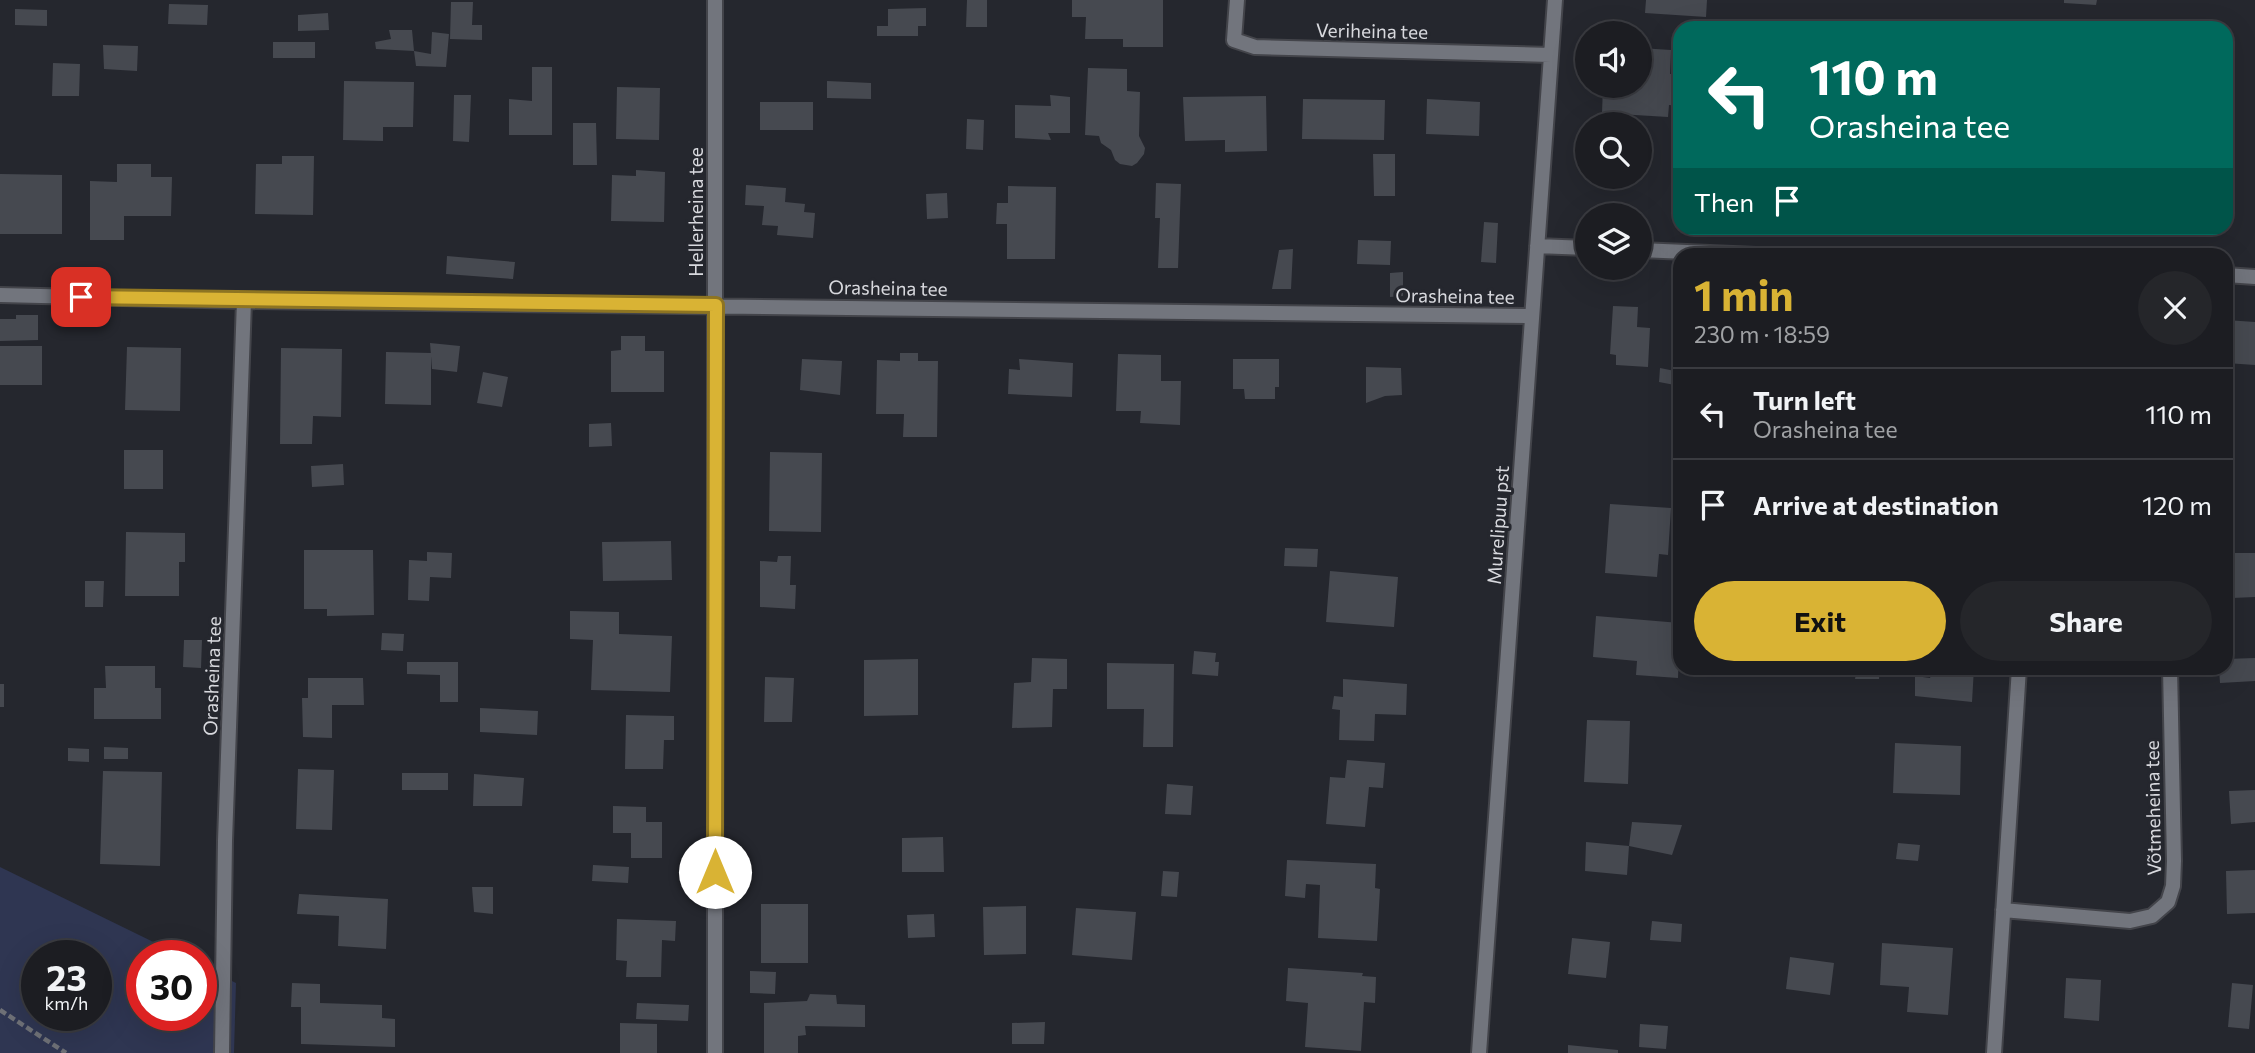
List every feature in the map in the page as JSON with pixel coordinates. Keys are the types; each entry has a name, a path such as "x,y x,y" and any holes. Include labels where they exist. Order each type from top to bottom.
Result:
{"street":[{"name":"Hellerheina tee","path":"715,0 715,1053"},
{"name":"Veriheina tee","path":"1237,0 1234,40 1255,47 1551,55"},
{"name":"Murelipuu pst","path":"1479,1053 1555,0"},
{"path":"1537,246 1575,248"},
{"path":"1652,251 1673,251"},
{"path":"2233,275 2255,277"},
{"name":"Orasheina tee","path":"0,295 244,301 1532,316"},
{"name":"Orasheina tee","path":"222,1053 225,827 244,301"},
{"path":"1994,1053 2019,675"},
{"name":"Võtmeheina tee","path":"2003,910 2130,921 2152,916 2168,902 2173,886 2174,861 2169,675"}],"path":[{"path":"0,1010 66,1053"}],"shaded area":[{"path":"0,867 149,940 126,940 126,1031 217,1031 217,974 236,983 234,1053 0,1053"}],"building":[{"path":"967,0 987,0 987,27 966,27"},
{"path":"1072,0 1163,0 1163,47 1123,47 1123,39 1085,39 1086,17 1072,17"},
{"path":"1646,0 1707,0 1706,17 1645,13"},
{"path":"2064,0 2097,0 2096,5 2064,3"},
{"path":"451,2 473,2 472,25 482,25 482,40 450,39"},
{"path":"169,4 208,5 207,25 168,24"},
{"path":"926,8 926,26 918,26 918,36 877,36 877,26 888,26 888,9"},
{"path":"15,9 47,10 47,26 15,25"},
{"path":"328,13 329,30 298,31 298,15"},
{"path":"389,30 412,30 414,51 376,49 375,42 391,39"},
{"path":"432,32 449,34 446,67 416,66 414,51 431,54"},
{"path":"273,42 315,42 315,58 273,58"},
{"path":"103,45 138,46 137,71 104,69"},
{"path":"1652,49 1671,50 1673,105 1669,105 1668,117 1652,116 1652,112 1602,112 1603,98 1652,98"},
{"path":"53,63 80,64 79,96 52,96"},
{"path":"532,67 552,67 552,135 509,135 509,99 532,101"},
{"path":"1088,68 1127,69 1127,91 1140,92 1139,136 1145,148 1144,154 1132,166 1120,164 1115,160 1111,150 1101,143 1099,136 1085,135"},
{"path":"344,81 414,82 413,127 383,127 383,141 343,140"},
{"path":"827,81 871,83 871,99 827,98"},
{"path":"617,87 660,88 659,140 616,139"},
{"path":"454,95 471,95 469,142 453,141"},
{"path":"1050,95 1070,97 1070,133 1048,133 1051,140 1015,138 1015,105 1051,106"},
{"path":"1266,96 1267,151 1225,152 1225,140 1185,141 1183,97"},
{"path":"1303,99 1385,100 1384,140 1302,139"},
{"path":"1427,99 1480,102 1479,136 1426,134"},
{"path":"760,102 813,102 813,130 760,130"},
{"path":"967,119 984,120 983,150 966,149"},
{"path":"573,123 596,123 597,165 573,165"},
{"path":"1373,154 1395,154 1395,196 1374,196"},
{"path":"282,156 314,156 313,215 255,214 256,164 282,164"},
{"path":"117,164 151,164 151,177 172,177 171,216 124,216 124,240 90,240 90,181 117,182"},
{"path":"636,170 665,172 664,222 611,221 612,175 636,176"},
{"path":"0,174 62,175 62,234 0,234"},
{"path":"1156,183 1181,184 1178,268 1158,268 1160,218 1155,218"},
{"path":"746,185 786,188 785,202 805,204 804,212 815,213 813,238 777,235 778,226 762,225 764,206 745,205"},
{"path":"1008,186 1056,187 1055,259 1007,259 1007,224 996,224 997,203 1008,203"},
{"path":"947,193 948,218 927,219 926,194"},
{"path":"1484,222 1498,223 1496,263 1481,262"},
{"path":"1358,240 1391,241 1390,265 1357,264"},
{"path":"1293,249 1291,289 1272,289 1279,250"},
{"path":"447,256 515,262 513,279 446,274"},
{"path":"1403,272 1403,296 1390,297 1390,273"},
{"path":"1613,306 1638,307 1637,327 1650,328 1648,367 1616,365 1616,355 1610,354"},
{"path":"16,315 38,315 38,340 0,341 0,319 16,319"},
{"path":"2233,320 2255,322 2255,365 2233,363"},
{"path":"621,336 645,336 645,351 664,351 664,392 611,392 611,351 621,350"},
{"path":"430,343 460,346 457,372 432,369"},
{"path":"0,346 42,346 42,385 0,385"},
{"path":"127,347 181,348 180,411 125,410"},
{"path":"281,348 342,349 341,417 313,416 312,444 280,444"},
{"path":"386,352 431,353 431,405 385,404"},
{"path":"900,353 918,353 918,361 938,361 937,437 903,437 904,414 876,414 877,360 900,361"},
{"path":"1118,354 1161,355 1161,381 1181,381 1180,425 1140,423 1141,411 1116,411"},
{"path":"802,359 842,361 840,395 800,390"},
{"path":"1019,359 1073,363 1072,397 1008,394 1009,369 1020,370"},
{"path":"1233,359 1279,359 1279,387 1275,387 1275,399 1245,399 1244,389 1233,389"},
{"path":"1366,367 1401,368 1402,395 1385,396 1366,403"},
{"path":"1660,368 1673,371 1673,385 1659,382"},
{"path":"483,372 508,377 502,407 477,403"},
{"path":"611,423 612,446 589,447 589,424"},
{"path":"124,450 163,450 163,489 124,489"},
{"path":"770,452 822,453 821,532 769,531"},
{"path":"343,464 344,485 312,487 311,466"},
{"path":"1610,504 1671,508 1668,555 1659,554 1657,577 1605,573"},
{"path":"126,532 185,533 185,562 179,562 179,596 125,596"},
{"path":"671,541 672,580 603,581 602,542"},
{"path":"1285,548 1318,549 1317,567 1284,566"},
{"path":"304,550 373,550 374,615 327,616 327,609 304,609"},
{"path":"427,552 452,553 451,578 430,577 429,601 408,600 409,560 427,561"},
{"path":"2233,553 2255,553 2255,597 2233,598"},
{"path":"778,556 791,556 790,585 796,585 795,609 760,607 760,561 777,562"},
{"path":"1330,571 1398,577 1394,627 1326,622"},
{"path":"85,581 104,581 103,607 85,607"},
{"path":"570,611 619,612 619,634 672,636 670,692 591,690 593,640 570,639"},
{"path":"1596,616 1673,622 1673,675 1678,675 1678,678 1636,675 1637,661 1593,657"},
{"path":"382,633 404,634 403,651 381,650"},
{"path":"184,640 202,640 201,668 183,667"},
{"path":"1194,651 1216,653 1215,662 1219,662 1218,676 1192,674"},
{"path":"1032,658 1067,659 1067,689 1053,689 1052,727 1012,728 1014,683 1031,682"},
{"path":"2255,658 2255,681 2220,683 2219,675 2233,675 2233,659"},
{"path":"918,659 918,715 864,716 864,660"},
{"path":"407,662 458,662 458,702 440,702 440,675 407,674"},
{"path":"1107,663 1174,664 1173,747 1143,747 1144,709 1107,709"},
{"path":"105,666 155,666 155,688 161,688 161,719 94,719 94,688 106,688"},
{"path":"1856,675 1879,675 1879,679 1855,679"},
{"path":"1931,675 1974,675 1972,702 1915,696 1915,676 1930,678"},
{"path":"765,677 794,678 792,722 764,722"},
{"path":"308,678 363,678 364,705 332,705 332,738 303,737 302,698 308,698"},
{"path":"1343,679 1407,684 1406,715 1375,714 1374,741 1339,740 1340,710 1332,709 1334,696 1343,697"},
{"path":"0,684 4,684 4,707 0,707"},
{"path":"480,708 538,711 537,735 480,732"},
{"path":"626,715 674,716 674,740 664,740 663,769 625,769"},
{"path":"1587,720 1630,721 1628,784 1584,782"},
{"path":"1895,743 1961,746 1960,795 1893,793"},
{"path":"104,747 128,748 128,759 104,759"},
{"path":"68,748 89,749 89,762 68,761"},
{"path":"1347,760 1385,763 1383,788 1369,787 1365,827 1326,824 1330,777 1345,778"},
{"path":"298,769 334,770 332,830 296,829"},
{"path":"103,771 162,772 160,866 100,864"},
{"path":"402,773 448,773 448,790 402,790"},
{"path":"474,774 524,778 522,806 473,806"},
{"path":"1167,784 1193,786 1191,815 1165,814"},
{"path":"2255,790 2255,822 2231,824 2229,791"},
{"path":"613,806 646,807 646,822 662,822 662,858 631,858 631,833 613,833"},
{"path":"1632,822 1682,825 1672,855 1629,846"},
{"path":"943,837 944,872 902,872 902,838"},
{"path":"1586,842 1629,846 1627,875 1585,871"},
{"path":"1898,843 1920,845 1918,861 1896,859"},
{"path":"1287,860 1376,864 1375,888 1380,889 1377,941 1318,938 1320,885 1306,884 1305,898 1285,896"},
{"path":"593,865 629,867 628,883 592,881"},
{"path":"2255,870 2255,913 2227,914 2226,871"},
{"path":"1163,871 1179,872 1177,897 1161,896"},
{"path":"472,887 493,887 493,914 474,912"},
{"path":"299,894 388,899 386,949 338,946 339,916 297,914"},
{"path":"761,904 808,904 808,963 761,963"},
{"path":"1026,906 1026,954 984,955 983,907"},
{"path":"1076,908 1136,912 1132,960 1072,955"},
{"path":"934,914 935,937 908,938 907,915"},
{"path":"617,919 676,921 675,941 662,940 661,977 626,977 627,961 616,960"},
{"path":"1652,921 1682,924 1681,942 1650,940"},
{"path":"1572,938 1610,942 1606,978 1568,974"},
{"path":"1882,943 1953,948 1948,1015 1907,1012 1909,987 1880,985"},
{"path":"1790,957 1834,963 1830,995 1786,989"},
{"path":"1288,968 1363,973 1362,976 1376,977 1375,1003 1364,1002 1361,1051 1305,1047 1308,1003 1286,1001"},
{"path":"750,971 776,972 775,994 750,993"},
{"path":"2066,978 2101,980 2099,1021 2064,1018"},
{"path":"292,983 320,984 320,1003 382,1005 382,1018 395,1019 395,1047 301,1044 301,1007 291,1007"},
{"path":"2232,983 2253,985 2249,1029 2228,1027"},
{"path":"810,994 836,995 837,1004 865,1005 865,1027 805,1026 806,1035 798,1036 798,1053 764,1053 764,1003 807,1001"},
{"path":"637,1003 689,1005 688,1021 636,1019"},
{"path":"1045,1022 1044,1044 1012,1044 1012,1023"},
{"path":"620,1023 657,1024 657,1053 620,1053"},
{"path":"1640,1024 1668,1026 1666,1049 1639,1047"},
{"path":"1568,1045 1618,1050 1618,1053 1568,1053"}],"route":[{"path":"81,297 716,305 715,872"}]}
